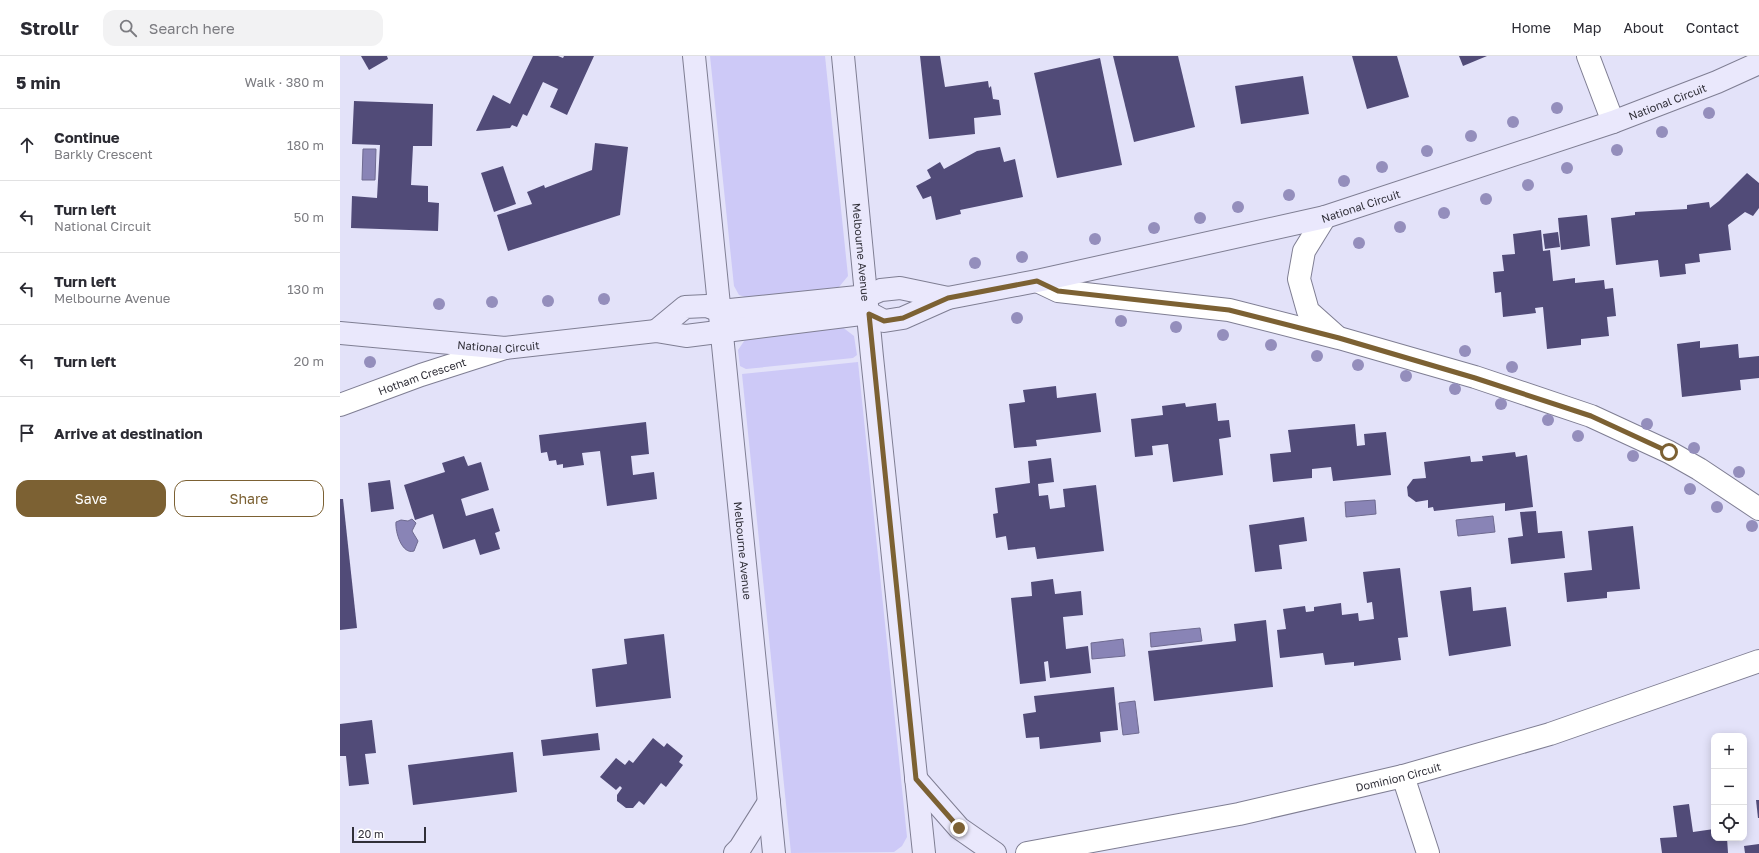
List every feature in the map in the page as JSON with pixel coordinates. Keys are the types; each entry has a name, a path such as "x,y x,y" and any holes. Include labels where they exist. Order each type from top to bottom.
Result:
{"main road":[{"name":"Melbourne Avenue","path":"694,56 774,853"},
{"name":"Melbourne Avenue","path":"843,56 924,853"},
{"name":"National Circuit","path":"868,305 884,321 903,318 948,298 1037,281 1325,217 1613,122 1717,82 1759,63"},
{"name":"National Circuit","path":"340,333 505,348 656,332 686,336 720,322 868,305 881,290 900,288 948,298"},
{"name":"National Circuit","path":"656,332 685,307 708,306 720,322"},
{"path":"916,779 959,828 995,853"},
{"path":"735,853 740,848 769,802"}],"street":[{"path":"1588,56 1613,122"},
{"path":"1325,217 1304,251 1299,279 1308,311 1339,338"},
{"path":"1037,281 1058,291 1229,310 1339,338 1475,378 1591,416 1669,452 1699,469 1759,509"},
{"name":"Hotham Crescent","path":"340,406 421,375 505,348"},
{"name":"Dominion Circuit","path":"1027,853 1239,814 1403,776 1550,734 1759,661"},
{"path":"1403,776 1428,853"}],"shaded area":[{"path":"710,56 825,56 848,276 839,287 748,298 739,295 734,286"},
{"path":"363,149 376,149 375,180 362,180"},
{"path":"841,326 854,336 857,355 853,358 746,369 740,366 738,350 749,334"},
{"path":"858,362 907,837 902,846 894,852 791,853 742,374"},
{"path":"1375,500 1376,514 1346,517 1345,502"},
{"path":"1493,516 1495,532 1458,536 1456,520"},
{"path":"412,519 416,523 412,531 418,541 414,551 406,550 400,542 396,522 401,520 408,521"},
{"path":"1200,628 1202,641 1151,647 1150,633"},
{"path":"1123,639 1125,656 1092,659 1091,643"},
{"path":"1135,701 1139,733 1123,735 1119,703"}],"building":[{"path":"361,56 387,56 388,59 369,70"},
{"path":"533,56 558,56 563,58 564,56 594,56 567,115 550,107 558,89 543,82 527,116 523,114 517,127 512,125 510,128 476,131 493,95 510,104"},
{"path":"920,56 940,56 945,87 988,81 989,88 991,86 993,99 999,100 1001,115 974,118 975,134 929,139"},
{"path":"1113,56 1178,56 1195,127 1134,142"},
{"path":"1352,56 1397,56 1409,97 1367,109"},
{"path":"1459,56 1487,56 1463,66"},
{"path":"1100,58 1122,165 1057,178 1034,73"},
{"path":"1303,76 1309,114 1241,124 1235,86"},
{"path":"354,101 433,104 432,146 413,146 411,185 428,186 428,202 439,203 438,231 351,228 352,196 377,198 380,145 352,144"},
{"path":"595,143 628,147 620,215 508,251 497,215 532,204 527,192 544,185 545,188 592,170"},
{"path":"1000,147 1004,162 1015,159 1023,197 960,210 961,214 936,220 931,196 923,199 916,186 931,178 927,170 940,162 944,169 977,151"},
{"path":"503,166 516,204 494,212 481,173"},
{"path":"1747,173 1759,183 1759,208 1753,216 1745,212 1728,225 1731,250 1699,254 1700,262 1685,264 1686,274 1660,277 1658,260 1616,265 1611,218 1635,215 1635,212 1687,209 1687,205 1709,202 1710,208"},
{"path":"1587,215 1590,246 1561,250 1558,218"},
{"path":"1541,230 1543,251 1550,250 1553,281 1575,278 1575,283 1604,280 1605,289 1613,288 1616,316 1607,317 1609,336 1581,339 1581,345 1547,349 1543,307 1535,308 1536,313 1503,317 1501,292 1495,293 1493,272 1504,271 1502,255 1515,254 1513,234"},
{"path":"1558,232 1560,247 1545,249 1543,234"},
{"path":"1700,341 1700,348 1738,344 1739,358 1759,356 1759,378 1740,380 1741,390 1682,397 1677,344"},
{"path":"1056,386 1057,398 1096,393 1101,432 1036,440 1037,446 1014,448 1009,404 1025,402 1023,390"},
{"path":"1185,403 1186,407 1216,403 1218,421 1229,420 1231,437 1219,439 1223,475 1173,482 1168,444 1152,446 1153,455 1135,457 1131,419 1163,415 1162,406"},
{"path":"646,422 649,454 631,456 633,475 654,472 657,499 607,506 600,451 582,453 584,465 563,468 563,464 557,465 556,460 549,461 547,452 541,453 539,435"},
{"path":"1355,424 1357,446 1365,445 1364,434 1386,432 1391,475 1333,481 1331,467 1312,469 1312,478 1273,482 1270,454 1291,452 1288,430"},
{"path":"1515,452 1516,457 1527,455 1533,507 1505,511 1505,503 1434,511 1433,507 1428,508 1428,500 1416,502 1408,496 1407,487 1413,479 1426,478 1424,462 1470,456 1471,462 1483,461 1482,456"},
{"path":"464,456 468,466 481,462 489,490 461,499 466,516 493,508 500,531 495,533 500,549 480,555 475,539 443,549 433,514 415,520 404,485 445,472 442,463"},
{"path":"1051,458 1054,482 1038,484 1039,496 1048,495 1050,509 1065,507 1063,489 1096,485 1104,551 1037,559 1035,547 1008,550 1006,536 996,538 993,514 998,513 995,488 1030,483 1028,461"},
{"path":"390,480 394,509 371,512 368,483"},
{"path":"340,499 343,499 357,628 340,630"},
{"path":"1536,511 1538,533 1562,531 1565,558 1511,564 1508,538 1523,536 1520,512"},
{"path":"1304,517 1307,541 1279,545 1282,569 1255,572 1249,525"},
{"path":"1633,526 1640,589 1607,592 1607,598 1567,602 1564,573 1592,570 1588,531"},
{"path":"1400,568 1408,637 1398,638 1401,660 1354,666 1354,662 1325,665 1323,653 1280,658 1277,630 1286,629 1283,609 1305,606 1306,612 1314,611 1314,607 1341,603 1342,615 1358,613 1359,621 1374,619 1372,602 1367,603 1363,572"},
{"path":"1053,579 1055,594 1081,591 1083,615 1063,617 1066,649 1088,646 1091,673 1050,678 1048,661 1044,662 1046,681 1020,684 1011,598 1032,596 1031,582"},
{"path":"1471,587 1473,611 1506,607 1511,646 1449,656 1440,591"},
{"path":"1266,620 1273,687 1154,701 1148,651 1236,641 1234,624"},
{"path":"664,634 671,698 596,707 592,669 627,664 624,639"},
{"path":"1114,687 1118,730 1100,732 1101,742 1040,749 1039,737 1026,738 1023,714 1036,712 1034,696"},
{"path":"372,720 376,753 365,754 369,784 349,786 346,756 340,756 340,724"},
{"path":"598,733 600,750 543,756 541,740"},
{"path":"653,738 664,747 667,743 683,756 679,762 683,765 666,787 661,783 644,805 639,801 633,808 626,808 617,801 617,795 622,788 620,786 616,790 600,777 616,758 625,765 629,760 633,763"},
{"path":"513,752 517,792 413,805 408,765"},
{"path":"1756,800 1759,800 1759,818 1758,818"},
{"path":"1689,804 1693,832 1711,829 1711,841 1727,841 1728,853 1662,853 1660,838 1677,837 1673,806"},
{"path":"1759,844 1759,853 1745,853 1744,846"}],"route":[{"path":"959,828 916,779 880,422 872,357 869,314 884,321 903,318 948,298 1037,281 1058,291 1229,310 1339,338 1475,378 1591,416 1669,452"}]}
